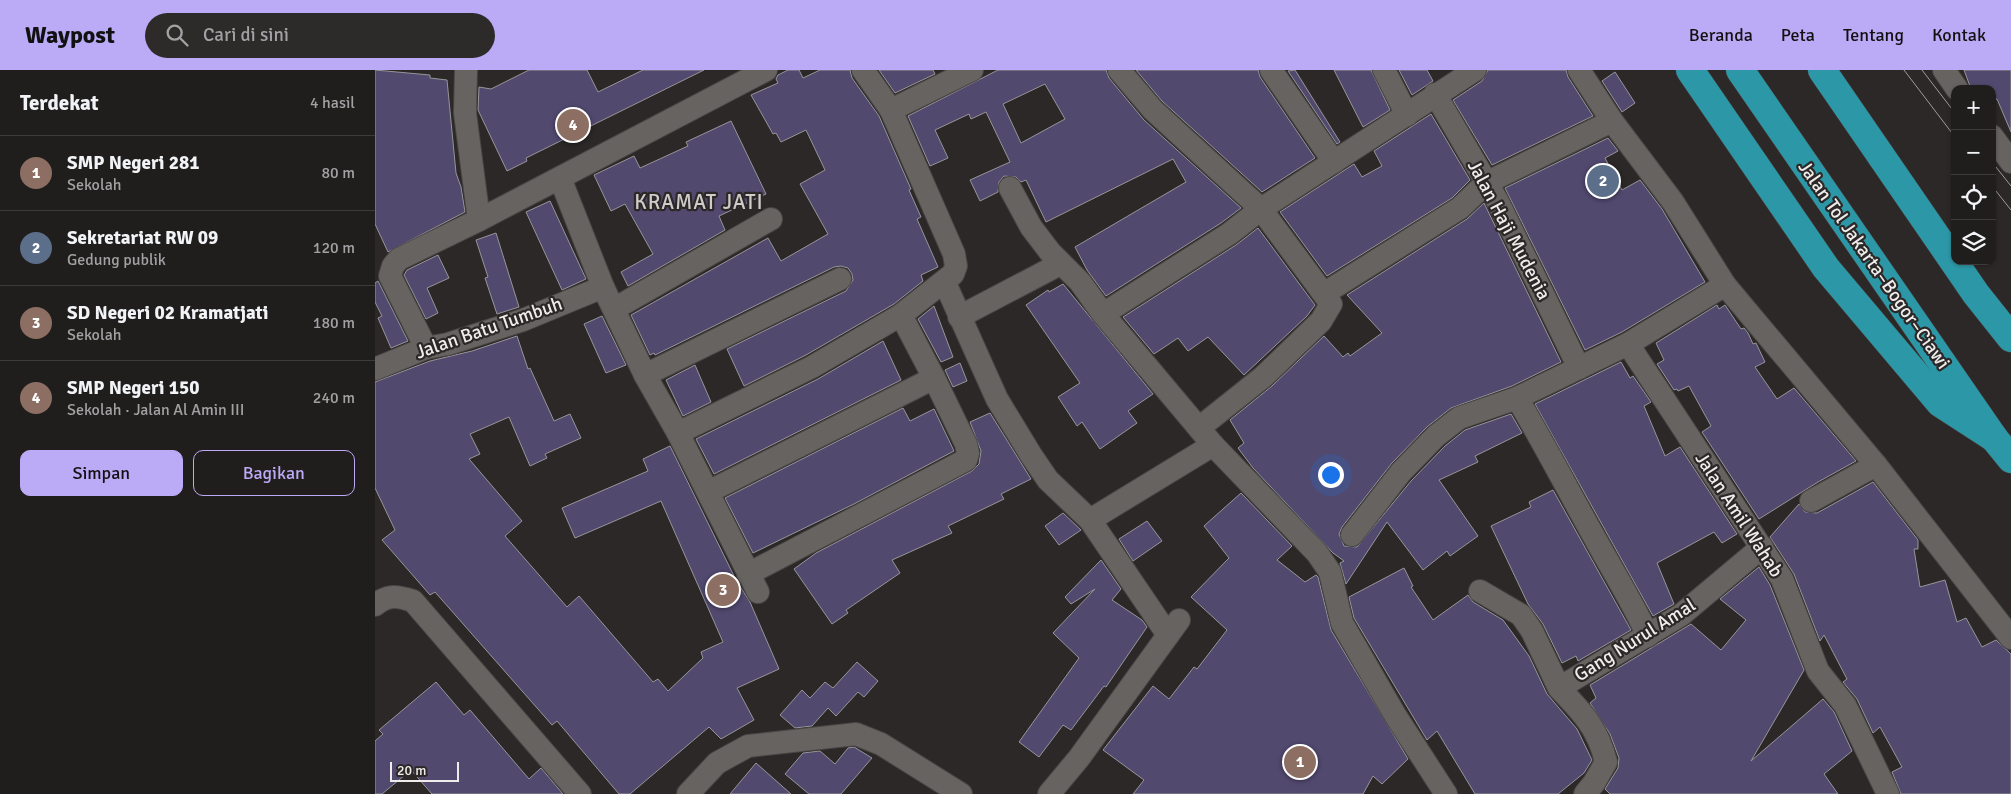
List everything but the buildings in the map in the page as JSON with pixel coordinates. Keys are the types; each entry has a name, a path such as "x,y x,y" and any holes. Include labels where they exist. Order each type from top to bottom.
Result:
{"highway":[{"path":"1690,70 1826,268 1940,403 1994,438"},
{"name":"Jalan Tol Jakarta–Bogor–Ciawi","path":"1740,70 1994,438 2011,459"},
{"path":"1822,70 1976,294 2011,338"}],"street":[{"path":"466,70 465,112 479,220"},
{"path":"426,348 390,276 399,258 479,220 765,70"},
{"path":"678,433 812,367 901,315 945,283 953,274 956,266 955,254 891,110 863,70"},
{"path":"891,110 971,70"},
{"path":"1089,520 1206,437 1263,377 1321,321 1331,304 1325,293 1261,209 1153,110 1131,87 1119,70"},
{"path":"1271,70 1334,162"},
{"path":"1384,70 1407,115"},
{"path":"1103,314 1229,234 1261,209 1407,115 1435,94 1475,70"},
{"path":"1579,70 1612,121 1673,202 1725,284 1876,465 2011,638"},
{"path":"1944,70 1954,85"},
{"name":"Jalan Haji Mudenia","path":"1435,94 1486,183 1579,368"},
{"path":"1325,293 1460,208 1486,183 1612,121"},
{"path":"1996,141 2011,162"},
{"path":"560,178 603,287 645,375 678,433 753,583 966,460 966,444 901,315"},
{"path":"1010,188 1031,227 1060,264 1080,282 1103,314 1206,437 1317,553 1330,572 1342,623 1395,715 1446,794"},
{"path":"614,309 771,219"},
{"path":"959,317 1060,264"},
{"path":"645,375 840,279"},
{"path":"945,283 997,399 1048,480 1089,520 1174,627 1079,758 1049,794"},
{"path":"1352,535 1401,472 1436,436 1459,418 1517,398 1627,344 1725,284"},
{"name":"Jalan Batu Tumbuh","path":"375,369 426,348 448,344 523,320 603,287"},
{"name":"Jalan Amil Wahab","path":"1627,344 1782,579 1818,671 1845,705 1888,794"},
{"path":"708,492 934,378"},
{"path":"1517,398 1553,459 1610,566 1626,589 1648,636"},
{"path":"1811,501 1876,465"},
{"name":"Gang Nurul Amal","path":"1585,794 1595,783 1606,762 1601,744 1589,720 1559,688 1681,615 1761,547"},
{"path":"1481,591 1521,615 1532,631 1559,688"},
{"path":"375,605 384,597 397,596 413,601 580,794"},
{"path":"688,794 717,762 748,746 856,734 881,744 961,794"}],"tram line":[{"path":"1904,70 1951,132"},
{"path":"1922,70 1951,108"},
{"path":"1996,167 2011,186"},
{"path":"1996,191 2011,210"}],"place":[{"name":"SMP Negeri 150","path":"573,125"},
{"name":"Sekretariat RW 09","path":"1603,181"},
{"name":"SD Negeri 02 Kramatjati","path":"723,590"},
{"name":"SMP Negeri 281","path":"1300,762"}],"district":[{"name":"KRAMAT JATI","path":"699,202"}]}
